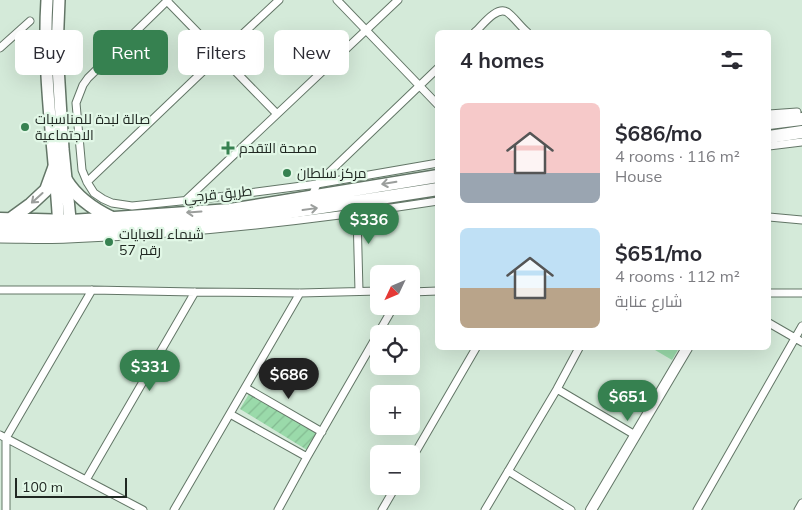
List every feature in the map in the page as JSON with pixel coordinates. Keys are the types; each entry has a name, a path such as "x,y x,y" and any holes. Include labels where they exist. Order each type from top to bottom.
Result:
{"highway":[{"path":"771,122 800,115"},
{"path":"771,137 802,132"},
{"path":"4,220 31,204 46,190 54,168"},
{"name":"طريق قرجي","path":"4,220 120,229 231,215 312,196 435,176"},
{"path":"66,180 86,203 112,218"},
{"name":"طريق قرجي","path":"0,231 65,226 112,218 231,215 356,208 435,190"}],"main road":[{"path":"48,0 47,58 66,180 65,226"},
{"path":"59,0 54,106 54,168 65,226"}],"street":[{"path":"247,30 279,0"},
{"path":"337,0 435,102"},
{"path":"186,200 398,0"},
{"path":"195,30 168,1 83,85 76,103 82,170 94,193 103,199 112,203 132,206 317,184 435,164"},
{"path":"477,30 496,11 501,10 506,12 524,30"},
{"path":"0,48 30,21"},
{"path":"312,196 317,184 435,71"},
{"path":"87,182 199,75"},
{"path":"238,75 277,114"},
{"path":"54,106 76,103"},
{"path":"771,114 800,115"},
{"path":"771,146 802,142"},
{"path":"0,239 67,240 198,232 356,208 435,201"},
{"path":"356,208 359,291"},
{"path":"771,217 802,220"},
{"path":"0,290 300,293 370,291"},
{"path":"6,510 3,436 92,290"},
{"path":"420,292 435,291"},
{"path":"86,480 195,292"},
{"path":"174,510 300,293"},
{"path":"771,294 802,293"},
{"path":"278,510 389,315"},
{"path":"771,324 799,340"},
{"path":"697,510 799,340 802,326"},
{"path":"420,445 475,350"},
{"path":"485,510 578,350"},
{"path":"591,510 686,350"},
{"path":"246,388 322,432"},
{"path":"556,389 635,435"},
{"path":"230,414 307,457"},
{"path":"3,436 143,510"},
{"path":"508,471 571,510"},
{"path":"382,510 391,495"},
{"path":"798,510 802,504"}],"green space":[{"path":"655,350 678,350 672,360"},
{"path":"249,394 317,434 307,450 240,409"}],"place":[{"name":"صالة لبدة للمناسبات الاجتماعية","path":"25,127"},
{"name":"مصحة التقدم","path":"228,148"},
{"name":"مركز سلطان","path":"287,173"},
{"name":"شيماء للعبايات رقم 57","path":"109,242"}]}
